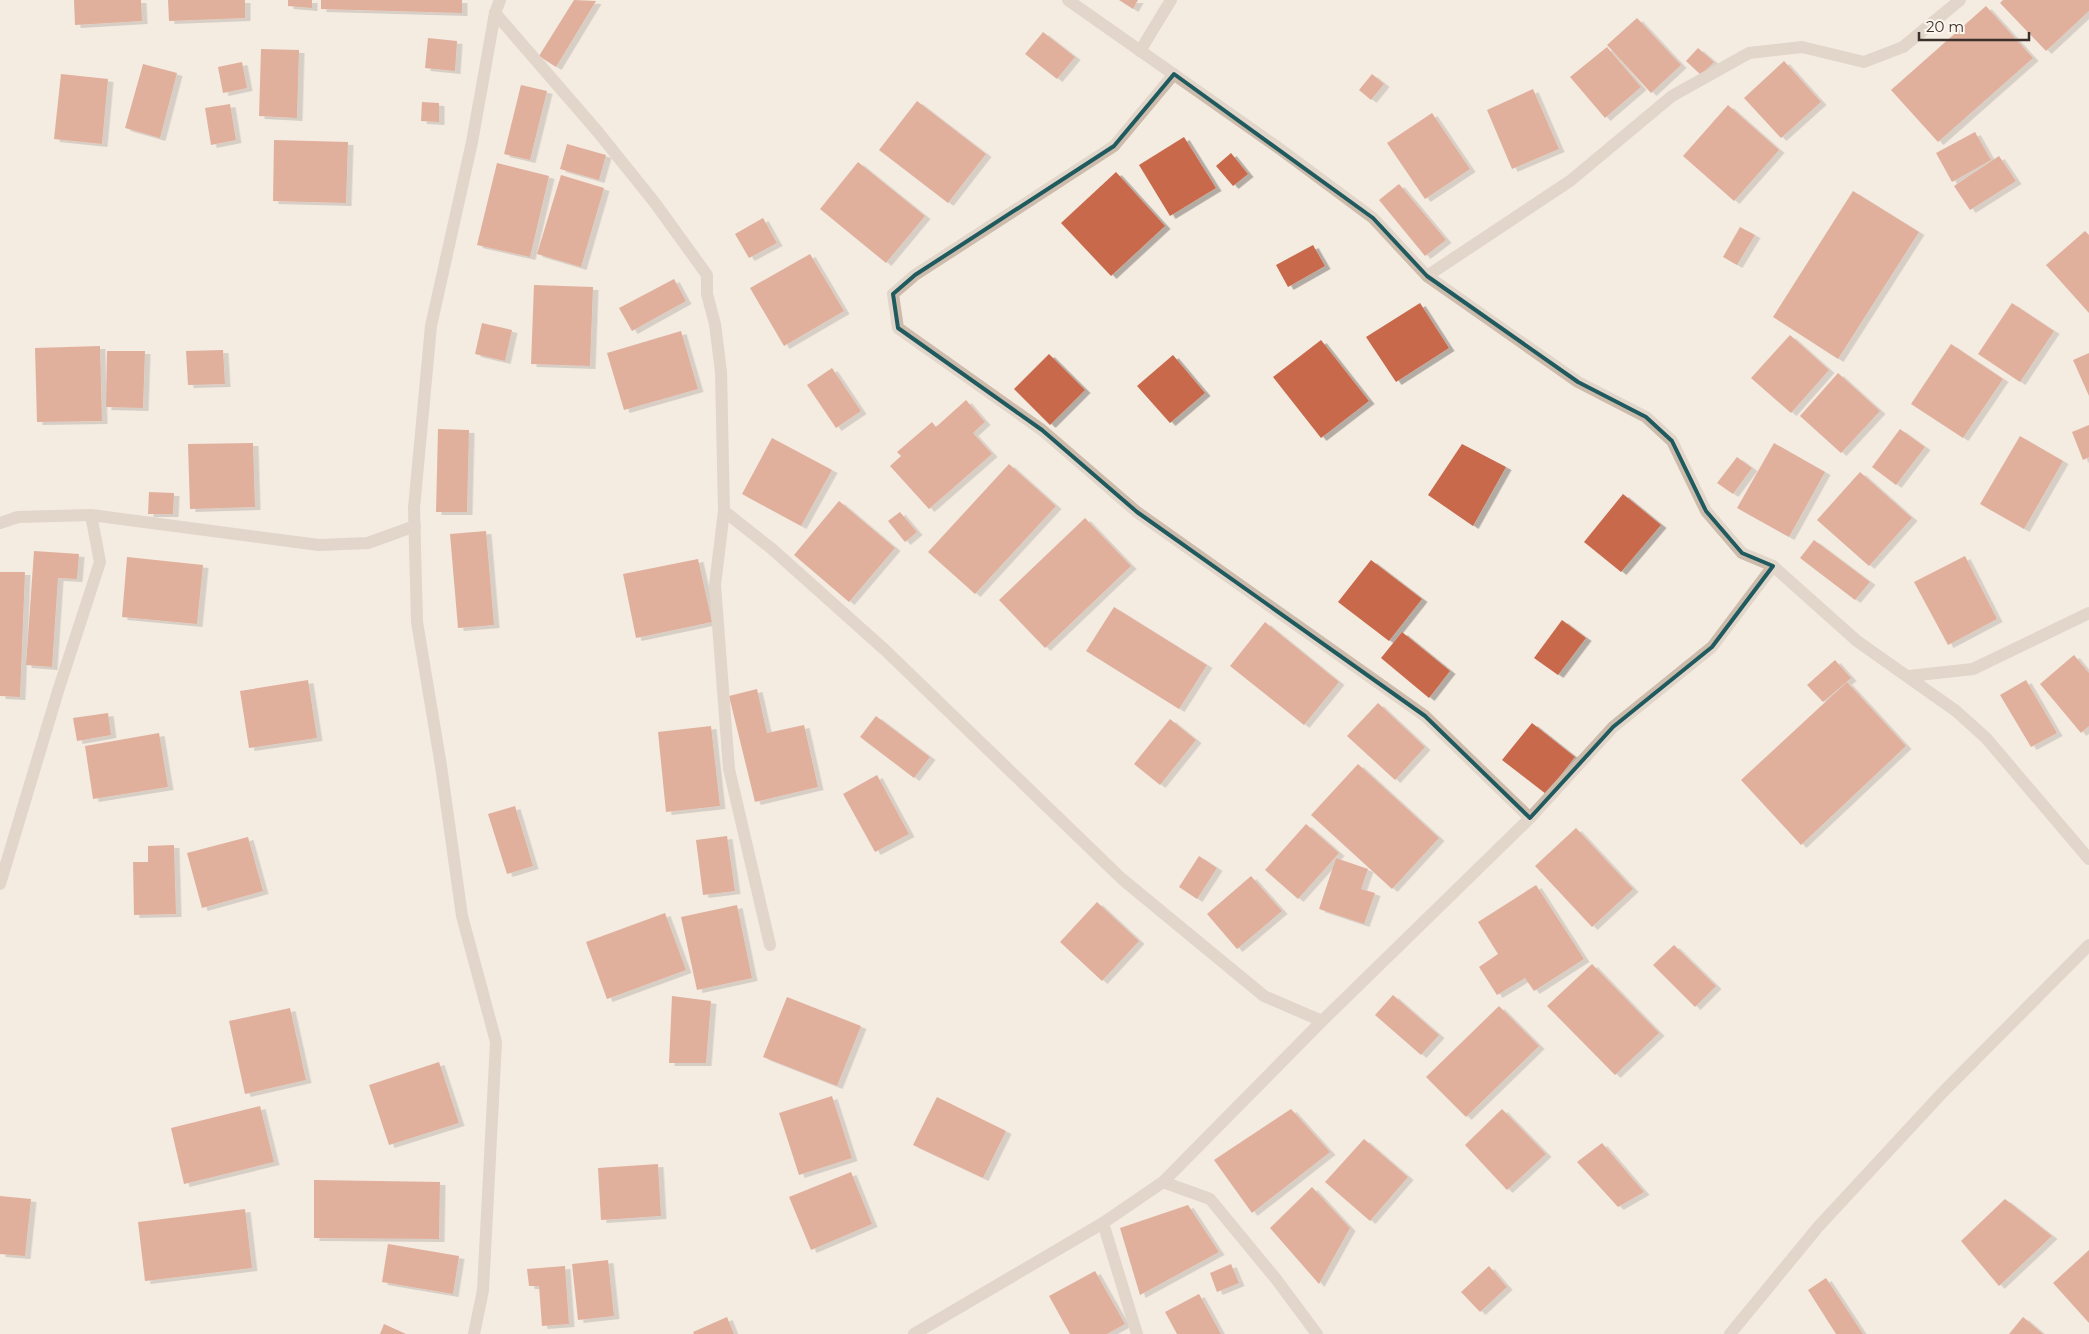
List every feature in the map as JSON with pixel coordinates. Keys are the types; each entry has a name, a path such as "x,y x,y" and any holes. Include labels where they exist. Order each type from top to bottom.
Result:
{"street":[{"path":"474,1334 483,1290 496,1042 462,916 441,766 417,622 414,508 431,326 472,142 494,13 500,0"},
{"path":"1068,0 1280,149 1373,218 1427,276 1578,382 1646,417 1672,441 1706,511 1742,553 1773,566 1857,640 1956,711 1986,738 2089,859"},
{"path":"1140,51 1171,0"},
{"path":"1427,276 1570,181 1672,96 1749,53 1802,47 1864,62 1903,47 1960,0"},
{"path":"494,13 598,132 655,203 707,275 707,294 715,324 721,372 724,511 715,585 729,769 770,945"},
{"path":"1174,74 1114,146 916,275 893,294 898,328 1042,430 1137,512 1425,716 1530,818"},
{"path":"724,511 772,549 884,650 1122,879 1264,996 1322,1021"},
{"path":"0,523 18,517 91,515 319,544 368,543 414,526"},
{"path":"0,884 58,691 100,562 91,515"},
{"path":"914,1334 1103,1223 1163,1182 1322,1021 1530,818 1613,727 1712,647 1773,566"},
{"path":"1909,676 1973,669 2089,613"},
{"path":"1730,1334 1818,1227 1943,1092 2089,946"},
{"path":"1163,1182 1210,1199 1317,1334"},
{"path":"1103,1223 1137,1334"}],"highlighted area":[{"path":"1174,74 1373,218 1427,276 1578,382 1646,417 1672,441 1706,511 1742,553 1773,566 1712,647 1613,727 1530,818 1425,716 1137,512 1042,430 898,328 893,294 915,275 1114,146"}],"building":[{"path":"74,0 141,0 142,21 75,25"},
{"path":"168,0 245,0 245,18 169,21"},
{"path":"288,0 312,0 312,8 288,6"},
{"path":"321,0 462,0 462,13 321,9"},
{"path":"574,0 596,1 556,67 539,56"},
{"path":"1119,0 1138,0 1133,9"},
{"path":"2003,0 2089,0 2089,11 2046,51 2000,3"},
{"path":"1986,6 2033,58 1938,142 1891,90"},
{"path":"1637,18 1681,65 1651,93 1607,45"},
{"path":"1043,32 1075,57 1057,79 1025,54"},
{"path":"428,38 457,41 455,71 425,68"},
{"path":"1607,47 1641,87 1605,118 1570,77"},
{"path":"1698,48 1714,62 1701,75 1686,61"},
{"path":"261,49 299,50 297,118 259,116"},
{"path":"1784,61 1821,102 1781,138 1744,98"},
{"path":"242,62 247,88 223,93 218,67"},
{"path":"143,64 177,73 160,138 125,128"},
{"path":"61,74 108,79 102,144 54,139"},
{"path":"1372,74 1384,84 1371,100 1359,90"},
{"path":"521,85 547,91 530,160 504,154"},
{"path":"1533,89 1559,149 1512,169 1487,110"},
{"path":"917,101 986,154 948,203 879,150"},
{"path":"422,102 439,103 439,122 421,121"},
{"path":"230,104 236,140 211,145 205,108"},
{"path":"1728,105 1779,150 1734,201 1683,156"},
{"path":"1432,113 1470,169 1425,199 1387,143"},
{"path":"1975,132 1991,160 1952,182 1936,153"},
{"path":"1184,137 1216,188 1170,216 1139,165"},
{"path":"274,140 348,142 346,203 273,201"},
{"path":"567,144 606,155 599,180 560,169"},
{"path":"1231,153 1248,174 1233,186 1216,166"},
{"path":"1999,156 2016,181 1970,210 1954,186"},
{"path":"858,162 925,216 886,263 820,209"},
{"path":"497,163 549,176 530,257 477,245"},
{"path":"1116,172 1165,226 1111,276 1061,223"},
{"path":"561,175 604,188 581,267 537,254"},
{"path":"1399,184 1446,240 1425,256 1379,200"},
{"path":"1853,191 1919,232 1838,359 1773,317"},
{"path":"763,218 777,243 749,258 735,234"},
{"path":"1740,227 1755,235 1737,265 1723,257"},
{"path":"2085,231 2089,235 2089,313 2046,265"},
{"path":"1313,245 1325,266 1288,287 1276,265"},
{"path":"810,254 844,311 784,346 750,288"},
{"path":"674,279 686,301 632,331 619,308"},
{"path":"534,285 593,287 590,366 531,364"},
{"path":"1420,303 1449,348 1396,382 1366,337"},
{"path":"2012,303 2054,331 2020,382 1978,354"},
{"path":"482,323 512,330 505,361 475,354"},
{"path":"681,331 698,389 624,410 607,353"},
{"path":"1790,335 1829,370 1791,413 1751,378"},
{"path":"1321,340 1369,401 1321,438 1273,377"},
{"path":"1951,344 2003,379 1963,438 1911,404"},
{"path":"100,346 102,421 37,422 35,348"},
{"path":"223,350 225,384 188,385 186,351"},
{"path":"107,351 145,351 143,408 106,407"},
{"path":"2089,353 2089,396 2073,360"},
{"path":"1049,354 1085,390 1050,425 1014,389"},
{"path":"1173,355 1205,393 1170,423 1137,386"},
{"path":"832,368 861,411 836,428 807,385"},
{"path":"1838,373 1880,411 1841,453 1800,416"},
{"path":"966,400 985,422 973,433 992,454 929,509 890,466 901,456 897,452 932,422 936,427"},
{"path":"2089,425 2089,457 2083,460 2072,432"},
{"path":"438,429 469,430 467,512 436,512"},
{"path":"1900,429 1925,447 1896,485 1872,467"},
{"path":"2020,436 2063,461 2024,529 1980,504"},
{"path":"772,438 832,470 801,526 742,494"},
{"path":"253,443 255,507 190,509 188,444"},
{"path":"1774,443 1825,472 1789,537 1737,508"},
{"path":"1462,444 1506,467 1473,526 1428,495"},
{"path":"1737,457 1752,468 1733,494 1717,483"},
{"path":"1009,464 1056,506 975,594 928,552"},
{"path":"1860,472 1912,518 1869,566 1817,520"},
{"path":"149,492 174,493 173,514 148,514"},
{"path":"1623,494 1661,525 1621,572 1584,542"},
{"path":"839,501 895,548 849,602 794,555"},
{"path":"900,512 917,532 905,542 888,521"},
{"path":"1085,518 1131,566 1045,648 999,600"},
{"path":"486,531 494,625 458,628 450,534"},
{"path":"1814,540 1870,582 1855,600 1800,558"},
{"path":"34,551 79,554 77,579 58,578 52,667 26,665"},
{"path":"1965,556 1997,619 1948,645 1914,582"},
{"path":"127,557 203,565 197,624 122,617"},
{"path":"698,559 712,622 636,638 623,574"},
{"path":"1371,560 1422,599 1389,641 1338,602"},
{"path":"0,572 25,572 20,697 0,696"},
{"path":"1114,607 1207,665 1179,709 1086,651"},
{"path":"1562,620 1586,638 1558,675 1534,658"},
{"path":"1265,622 1339,682 1304,725 1230,666"},
{"path":"1402,632 1450,671 1429,698 1381,658"},
{"path":"2074,655 2089,673 2089,726 2081,733 2040,684"},
{"path":"1835,660 1851,678 1823,702 1807,685"},
{"path":"308,680 317,738 249,748 240,691"},
{"path":"2026,680 2057,733 2031,747 2000,695"},
{"path":"1847,682 1906,746 1801,845 1741,780"},
{"path":"757,689 767,733 804,725 818,787 755,802 729,696"},
{"path":"1378,703 1425,747 1395,780 1347,736"},
{"path":"108,713 111,735 77,741 73,718"},
{"path":"876,716 930,757 914,778 860,737"},
{"path":"1170,719 1196,740 1160,785 1134,764"},
{"path":"1532,723 1575,757 1546,794 1502,760"},
{"path":"711,726 720,806 666,812 658,732"},
{"path":"159,733 168,787 93,799 85,746"},
{"path":"1358,764 1439,838 1392,889 1311,815"},
{"path":"877,775 909,834 875,852 843,794"},
{"path":"515,806 533,866 507,874 488,814"},
{"path":"1306,824 1339,853 1298,899 1265,870"},
{"path":"1576,828 1633,889 1592,927 1535,866"},
{"path":"727,836 735,891 703,895 696,840"},
{"path":"248,837 263,891 202,908 187,853"},
{"path":"174,845 176,914 134,915 133,862 148,862 148,846"},
{"path":"1199,856 1217,868 1197,899 1179,887"},
{"path":"1336,858 1368,869 1361,889 1375,893 1364,924 1319,909"},
{"path":"1251,876 1282,911 1237,949 1207,914"},
{"path":"1536,885 1584,959 1534,991 1525,978 1497,995 1479,967 1498,954 1478,922"},
{"path":"1097,902 1139,941 1102,981 1060,942"},
{"path":"737,905 752,978 697,990 681,917"},
{"path":"665,913 686,970 607,999 586,942"},
{"path":"1674,945 1716,986 1695,1007 1653,965"},
{"path":"1592,964 1659,1033 1615,1075 1547,1006"},
{"path":"1393,995 1439,1035 1421,1055 1375,1015"},
{"path":"672,996 711,1001 706,1063 669,1063"},
{"path":"787,997 861,1026 837,1086 763,1057"},
{"path":"1499,1006 1539,1046 1466,1117 1426,1077"},
{"path":"290,1008 306,1080 245,1094 229,1021"},
{"path":"439,1062 459,1123 389,1145 369,1085"},
{"path":"832,1096 852,1158 799,1175 779,1113"},
{"path":"937,1097 1006,1131 983,1178 913,1145"},
{"path":"260,1106 274,1162 184,1184 171,1128"},
{"path":"1291,1109 1330,1152 1252,1213 1214,1160"},
{"path":"1502,1109 1546,1154 1507,1190 1465,1145"},
{"path":"1364,1139 1408,1177 1370,1221 1325,1182"},
{"path":"1602,1143 1644,1192 1618,1207 1577,1162"},
{"path":"658,1164 661,1216 601,1220 598,1168"},
{"path":"851,1172 872,1224 811,1250 789,1197"},
{"path":"314,1180 440,1182 439,1239 314,1238"},
{"path":"1312,1187 1350,1228 1319,1284 1270,1228"},
{"path":"0,1196 31,1199 25,1256 0,1254"},
{"path":"2005,1199 2052,1236 1999,1286 1961,1241"},
{"path":"1188,1205 1219,1252 1140,1295 1120,1228"},
{"path":"245,1209 252,1268 145,1281 138,1222"},
{"path":"388,1244 459,1256 453,1294 382,1282"},
{"path":"2089,1250 2089,1323 2053,1283"},
{"path":"608,1260 614,1316 578,1320 572,1264"},
{"path":"1231,1264 1239,1283 1217,1292 1210,1273"},
{"path":"565,1266 569,1324 542,1326 539,1286 529,1286 527,1269"},
{"path":"1489,1266 1507,1287 1480,1312 1461,1292"},
{"path":"1095,1271 1125,1324 1107,1334 1070,1334 1049,1296"},
{"path":"1826,1278 1863,1334 1836,1334 1808,1290"},
{"path":"1199,1294 1221,1334 1177,1334 1165,1312"},
{"path":"727,1317 734,1334 694,1334 693,1332"},
{"path":"2023,1317 2043,1334 2009,1334"},
{"path":"384,1324 406,1334 380,1334"}]}
